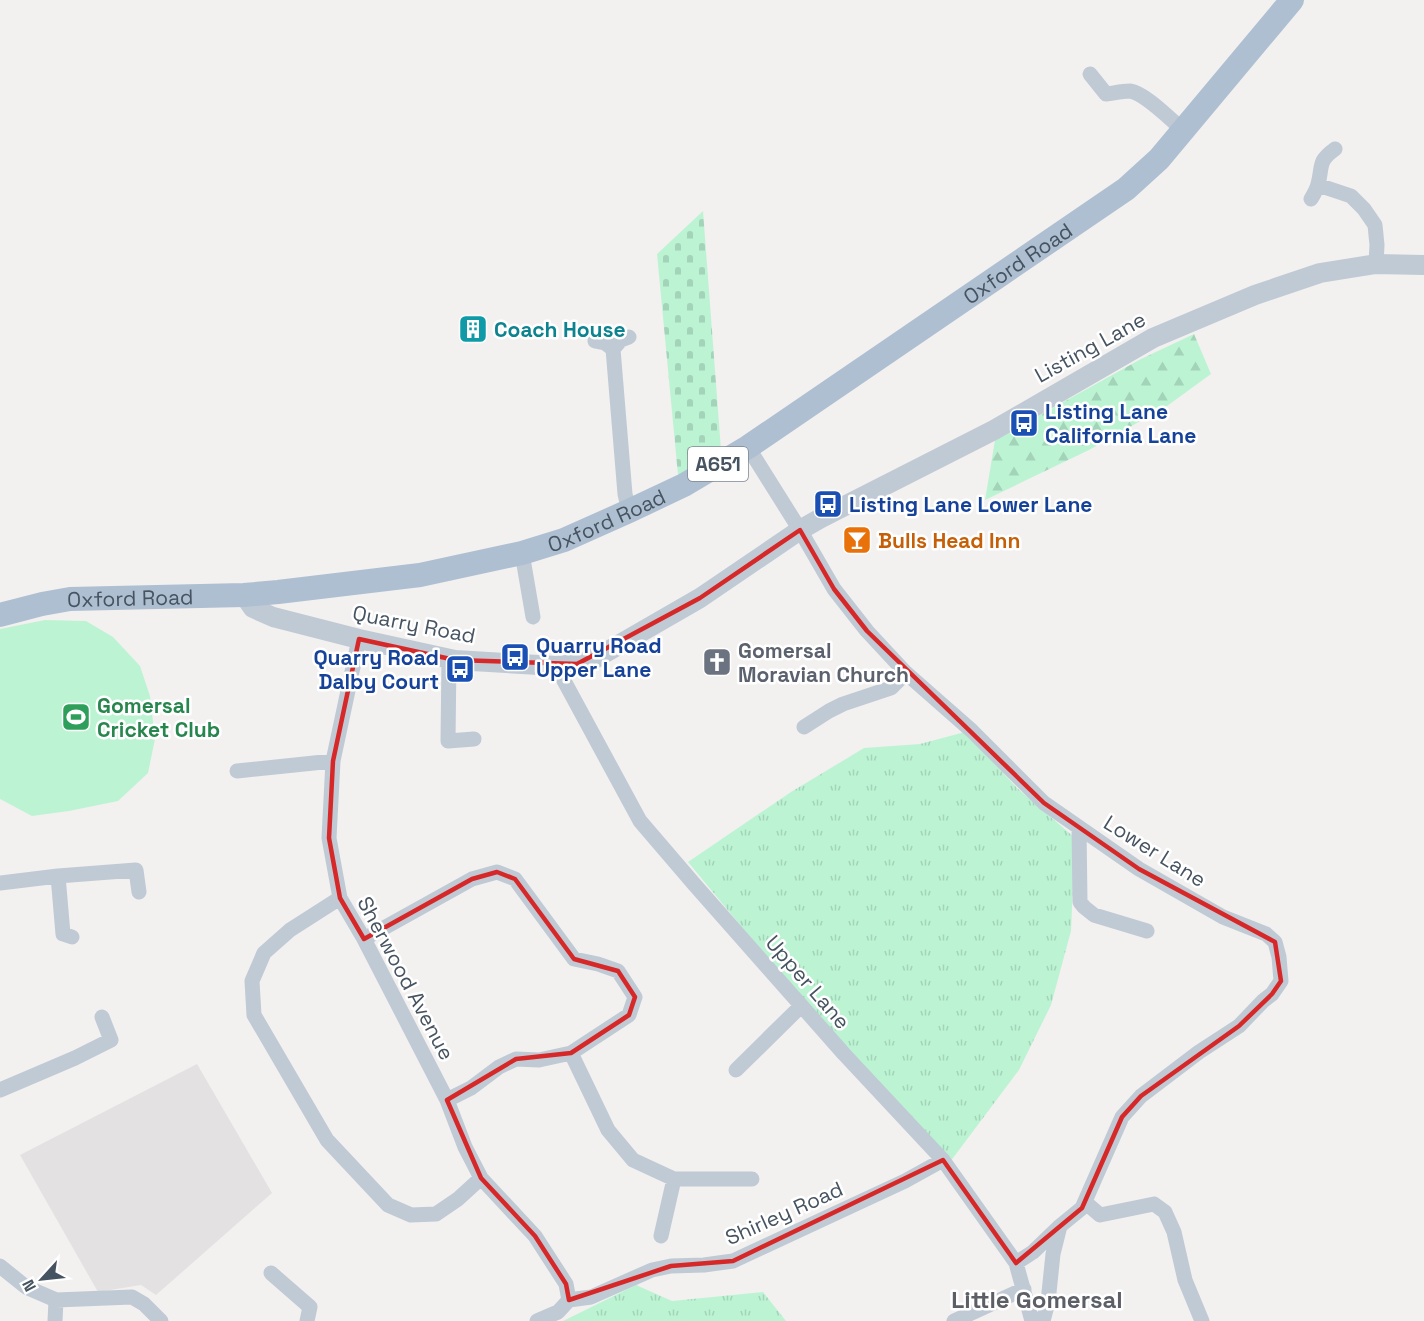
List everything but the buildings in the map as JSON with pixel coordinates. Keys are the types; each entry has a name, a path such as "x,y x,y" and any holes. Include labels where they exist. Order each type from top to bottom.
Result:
{"main road":[{"name":"Oxford Road","path":"0,615 70,599 244,595 420,575 522,553 564,540 629,512 684,485 748,447 1126,189 1159,159 1292,0"}],"street":[{"path":"1090,74 1104,97 1118,92 1132,91 1145,97 1183,130"},
{"path":"1335,149 1324,156 1315,192 1351,196 1364,209 1375,225 1376,264"},
{"name":"Listing Lane","path":"800,530 994,430 1153,338 1255,295 1320,273 1376,264 1424,265"},
{"path":"629,337 621,340 613,349 625,494 629,512"},
{"path":"595,340 613,349"},
{"name":"Lower Lane","path":"748,447 834,589 867,631 906,673 972,731 1044,803 1139,869 1223,917 1266,934 1275,942 1281,981 1272,994 1239,1026 1198,1052 1141,1096 1122,1117 1086,1203 1033,1252 1016,1263"},
{"name":"Quarry Road","path":"244,595 253,608 273,617 449,659 556,666 577,664 596,658 700,598 800,530"},
{"path":"522,553 533,617"},
{"name":"Sherwood Avenue","path":"359,639 333,761 329,838 340,898 364,939 447,1100 465,1147 481,1178 535,1236 566,1284 569,1300"},
{"path":"449,659 448,741 474,739"},
{"name":"Upper Lane","path":"556,666 640,821 801,1006 943,1160 1016,1263 1032,1321"},
{"path":"804,727 843,704 891,688 906,673"},
{"path":"237,771 333,761"},
{"path":"1080,827 1080,902 1094,915 1147,931"},
{"path":"0,883 136,870 138,891"},
{"path":"364,939 472,879 496,872 515,879 574,959 618,971 635,997 629,1015 571,1053 539,1060 516,1059 499,1067 471,1088 447,1100"},
{"path":"58,876 64,937"},
{"path":"340,898 290,930 264,953 252,981 254,1014 327,1140 388,1205 411,1215 436,1214 458,1199 481,1178"},
{"path":"736,1070 801,1006"},
{"path":"0,1090 111,1040 102,1017"},
{"path":"571,1053 608,1130 633,1160 674,1179 752,1179"},
{"name":"Shirley Road","path":"537,1321 558,1312 569,1300 591,1297 652,1270 670,1266 733,1261 905,1181 943,1160"},
{"path":"661,1236 674,1179"},
{"path":"1086,1203 1100,1215 1154,1204 1165,1212 1174,1232 1185,1280 1202,1321"},
{"path":"1043,1321 1048,1302 1053,1254 1060,1226"},
{"path":"0,1266 27,1287 56,1300 132,1297 144,1304 161,1321"},
{"path":"271,1273 309,1307 307,1321"},
{"path":"954,1321 1024,1289"},
{"path":"55,1321 56,1300"}],"highlighted area":[{"path":"800,530 834,589 867,631 1044,803 1139,869 1275,942 1281,981 1272,994 1239,1026 1141,1096 1122,1117 1082,1208 1016,1263 943,1160 733,1261 671,1266 569,1300 566,1284 535,1236 481,1178 447,1100 516,1059 571,1053 629,1015 635,997 618,971 574,959 515,879 497,872 472,879 364,939 340,898 329,838 333,761 359,639 455,660 577,664 700,598"}],"shaded area":[{"path":"197,1064 272,1193 156,1295 141,1285 98,1292 20,1155"}],"green space":[{"path":"703,211 721,450 678,475 657,254"},
{"path":"1194,334 1211,374 1167,406 1089,450 985,500 995,440 1141,359"},
{"name":"Gomersal Cricket Club","path":"45,620 86,621 113,637 140,666 150,696 155,739 148,773 118,801 32,816 0,799 0,629"},
{"path":"965,732 1017,788 1075,838 1071,931 1051,1005 1019,1070 950,1162 812,1012 688,862 791,792 864,748 920,744"},
{"path":"636,1285 672,1301 763,1292 786,1321 563,1321"}],"place":[{"name":"Coach House","path":"473,329"},
{"name":"Listing Lane California Lane","path":"1024,423"},
{"name":"Listing Lane Lower Lane","path":"828,504"},
{"name":"Bulls Head Inn","path":"857,540"},
{"name":"Quarry Road Upper Lane","path":"515,657"},
{"name":"Gomersal Moravian Church","path":"717,662"},
{"name":"Quarry Road Dalby Court","path":"460,669"},
{"name":"Gomersal Cricket Club","path":"76,717"}],"district":[{"name":"Little Gomersal","path":"1037,1299"}]}
